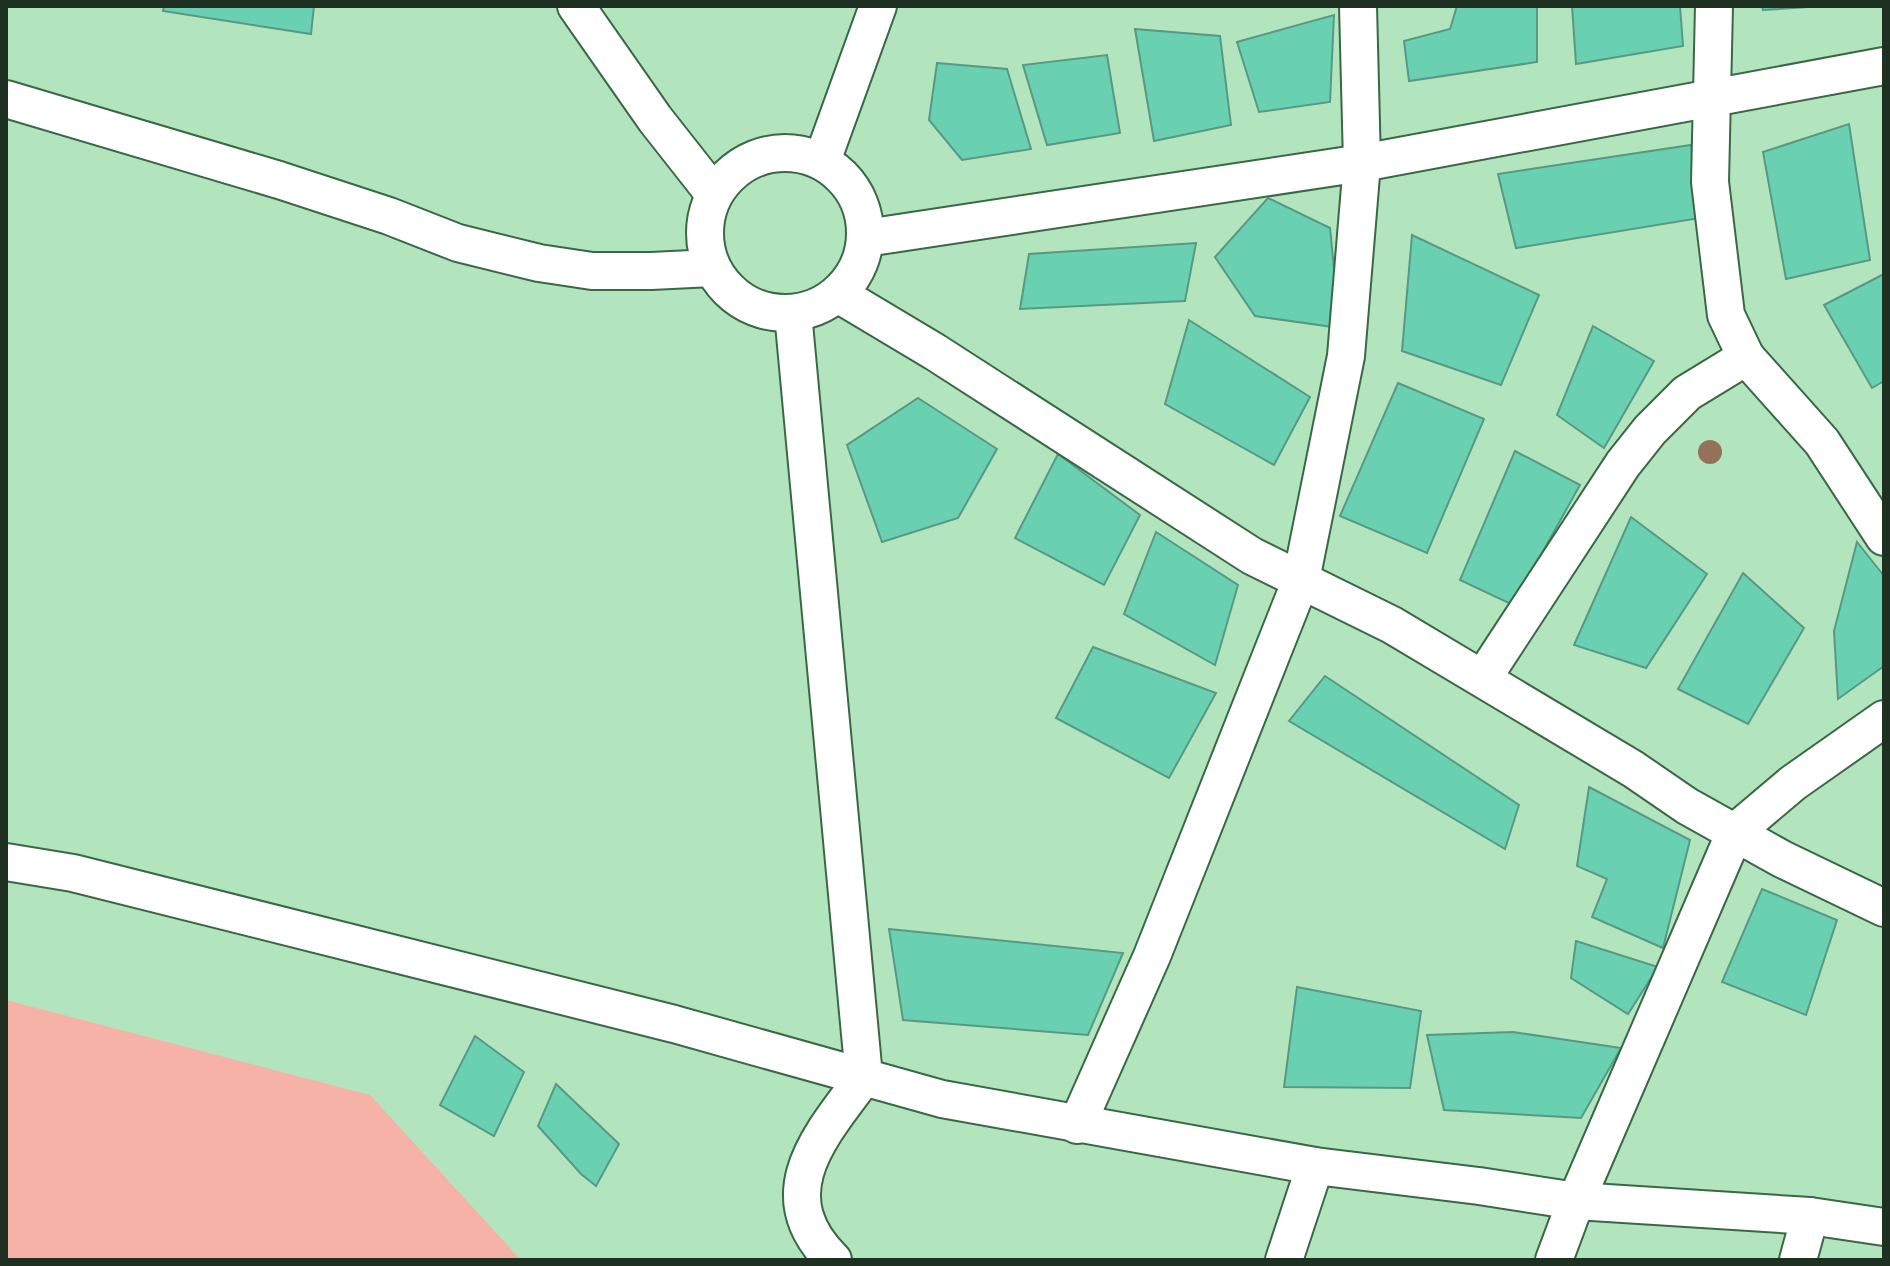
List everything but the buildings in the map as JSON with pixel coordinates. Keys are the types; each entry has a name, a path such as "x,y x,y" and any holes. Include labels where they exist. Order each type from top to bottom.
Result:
{"street":[{"path":"576,6 655,119 714,194"},
{"path":"822,161 878,6"},
{"path":"1077,1125 1152,956 1301,580 1346,356 1362,163 1358,6"},
{"path":"1714,6 1710,182 1726,315 1746,357 1822,442 1884,537"},
{"path":"866,238 1362,163 1884,66"},
{"path":"6,99 279,180 389,216 458,243 539,263 592,271 712,268"},
{"path":"773,153 798,153 822,161 841,174 856,193 864,215 866,238 862,259 852,278 838,294 817,307 793,313 768,312 745,303 726,288 712,268 706,250 704,231 714,194 729,174 750,160 773,153"},
{"path":"838,294 935,352 1252,556 1351,603 1483,678 1633,769 1687,806 1782,859 1884,908"},
{"path":"793,313 864,1077 824,1133 806,1167 802,1183 800,1203 808,1225 821,1248 833,1260"},
{"path":"1483,678 1623,464 1650,430 1687,393 1746,357"},
{"path":"1554,1260 1576,1201 1735,832 1793,783 1884,719"},
{"path":"6,862 73,873 674,1024 942,1099 1315,1166 1576,1201 1810,1216 1884,1227"},
{"path":"1284,1260 1315,1166"},
{"path":"1798,1260 1810,1216"}],"shaded area":[{"path":"6,1000 370,1095 521,1260 6,1260"}]}
